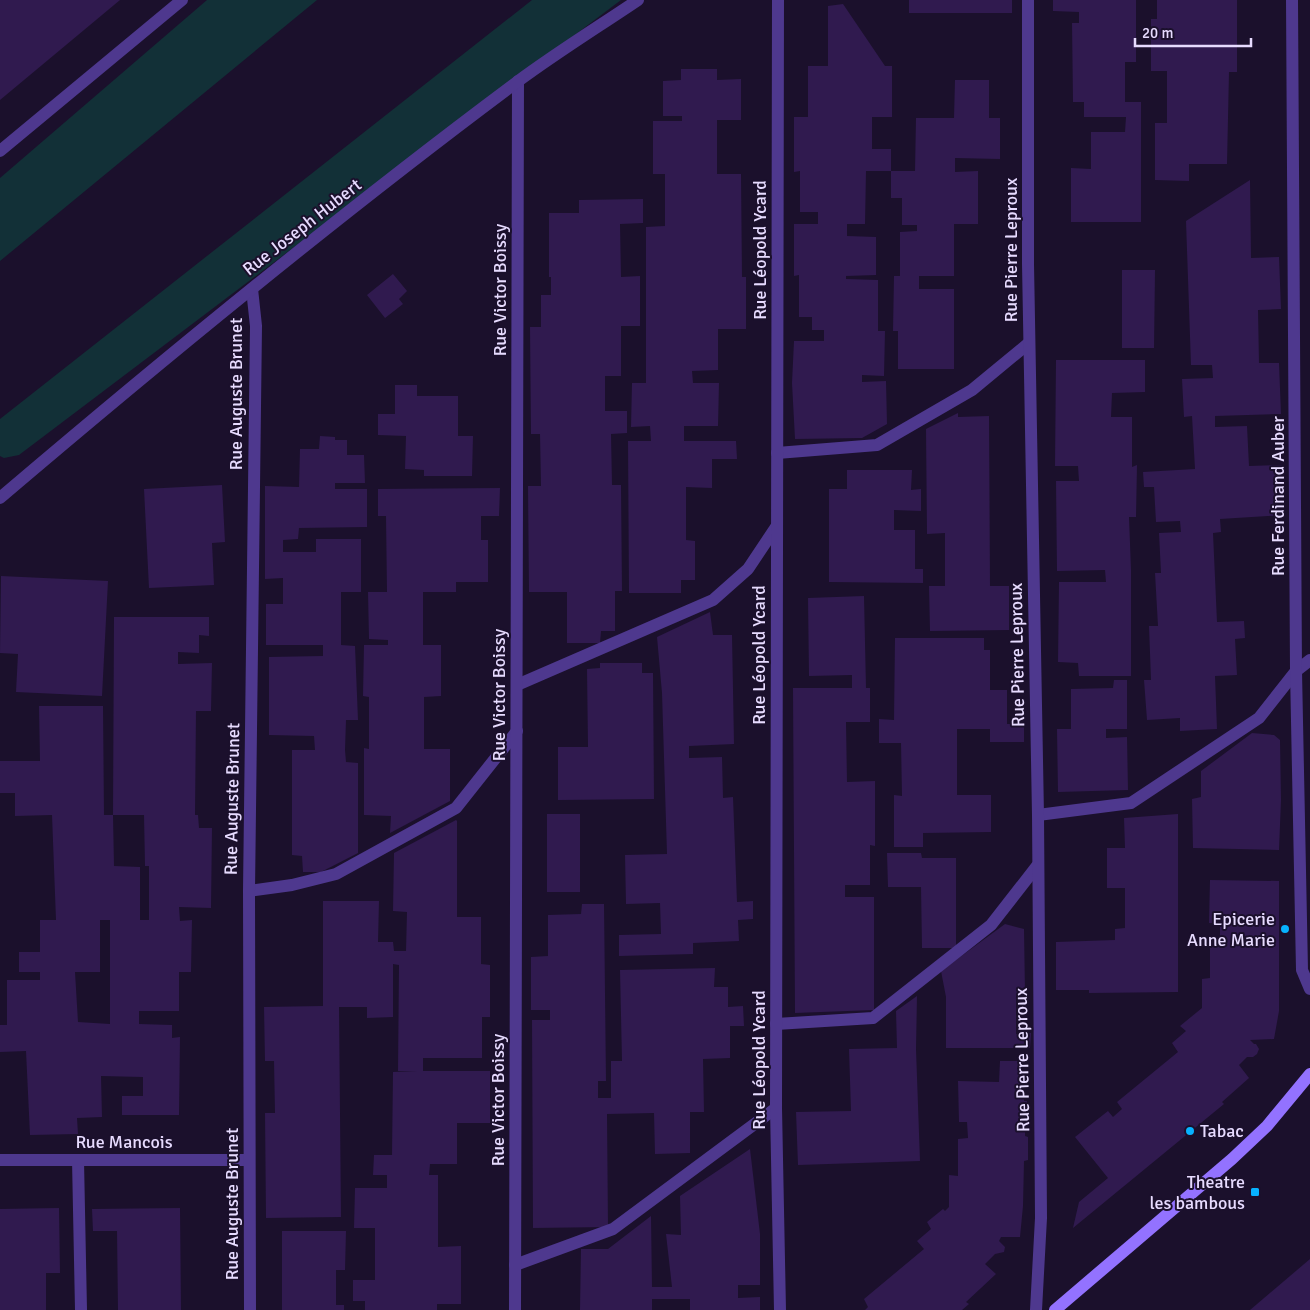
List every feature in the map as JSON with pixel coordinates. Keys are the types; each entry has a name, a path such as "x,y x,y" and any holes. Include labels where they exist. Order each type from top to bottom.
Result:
{"main road":[{"path":"1056,1310 1268,1126 1310,1074"}],"street":[{"path":"0,151 182,0"},
{"name":"Rue Joseph Hubert","path":"0,498 100,413 252,289 518,81 638,0"},
{"name":"Rue Léopold Ycard","path":"778,0 776,1108 780,1310"},
{"name":"Rue Pierre Leproux","path":"1028,0 1029,342 1038,815 1041,1218 1036,1310"},
{"name":"Rue Ferdinand Auber","path":"1292,0 1296,671 1302,970 1310,989"},
{"name":"Rue Victor Boissy","path":"514,1309 518,81"},
{"name":"Rue Auguste Brunet","path":"250,1310 248,891 256,326 252,289"},
{"path":"776,453 876,444 972,390 1029,342"},
{"path":"517,684 713,600 748,569 776,527"},
{"path":"1038,815 1131,803 1259,718 1296,671 1310,660"},
{"path":"248,891 292,885 336,874 456,808 517,731"},
{"path":"776,1024 873,1018 991,925 1037,866"},
{"path":"515,1265 613,1230 776,1108"},
{"name":"Rue Mancois","path":"0,1160 248,1160"},
{"path":"78,1160 81,1310"}],"green space":[{"path":"207,0 317,0 0,261 0,178"},
{"path":"532,0 621,0 19,455 4,458 0,456 0,419"}],"building":[{"path":"0,0 120,0 0,100"},
{"path":"909,0 1012,0 1012,13 909,13"},
{"path":"1053,0 1136,0 1136,62 1125,62 1125,102 1141,102 1141,222 1071,222 1071,168 1091,169 1091,132 1125,132 1126,117 1084,117 1084,102 1073,102 1072,23 1079,23 1079,12 1053,11"},
{"path":"1157,0 1237,0 1237,72 1229,72 1227,164 1189,164 1189,181 1155,180 1155,123 1167,123 1167,71 1151,71 1151,19 1157,19"},
{"path":"843,4 885,66 892,66 892,117 872,117 872,149 891,149 891,171 866,171 865,224 847,224 847,236 876,237 876,275 846,276 846,279 878,280 878,331 885,331 884,376 862,375 862,382 886,381 887,424 862,438 795,439 792,383 794,341 824,341 824,330 812,330 812,317 799,317 799,275 794,276 794,224 818,224 818,212 800,212 800,171 794,172 794,117 808,117 808,66 828,66 828,6"},
{"path":"681,69 717,69 717,80 741,79 741,120 717,120 717,174 741,174 742,277 746,277 746,329 718,329 718,370 692,371 693,383 719,383 718,426 684,426 684,441 736,441 737,459 712,459 712,488 686,487 686,540 695,541 695,580 681,580 681,593 629,593 628,441 651,441 650,426 631,427 632,383 646,383 646,227 665,226 665,174 653,174 653,121 682,121 682,116 663,116 663,81 681,80"},
{"path":"955,80 989,80 989,118 1000,118 1000,159 955,158 955,172 978,171 978,224 954,224 954,276 919,276 919,289 954,289 954,369 898,369 898,331 893,331 894,276 900,276 900,232 917,231 917,225 902,225 902,198 891,198 891,171 915,171 916,118 954,118"},
{"path":"1250,180 1251,258 1279,257 1281,309 1258,310 1259,363 1279,363 1281,414 1215,416 1215,427 1247,426 1249,466 1282,465 1284,515 1220,519 1221,532 1213,533 1217,622 1244,621 1245,638 1235,639 1237,675 1215,676 1217,729 1180,731 1180,718 1147,720 1144,680 1151,680 1149,626 1158,626 1155,573 1161,573 1159,533 1181,532 1180,521 1156,522 1154,487 1144,487 1143,472 1195,469 1192,416 1184,417 1182,379 1213,378 1212,365 1191,365 1186,221"},
{"path":"643,199 643,223 620,224 621,277 640,276 640,326 621,326 621,376 605,376 605,411 627,411 627,433 611,434 612,485 621,485 622,591 615,591 615,631 601,631 600,643 567,643 567,592 529,592 528,486 541,486 540,434 531,434 530,327 541,327 541,295 551,295 551,277 549,277 549,213 579,213 579,200"},
{"path":"1122,270 1155,270 1154,348 1122,348"},
{"path":"393,274 407,291 399,299 403,304 385,318 367,295"},
{"path":"1056,360 1145,360 1145,392 1112,393 1111,417 1132,417 1132,467 1137,465 1136,517 1129,517 1131,676 1079,676 1078,663 1058,662 1059,582 1106,582 1105,570 1057,571 1056,481 1079,481 1078,466 1055,466"},
{"path":"395,385 417,385 417,396 458,396 458,436 473,436 472,476 424,476 424,470 405,469 406,436 378,435 378,414 395,414"},
{"path":"958,413 958,417 989,416 990,586 1009,586 1009,630 930,631 929,586 945,586 945,533 927,534 926,429"},
{"path":"320,436 335,437 335,440 347,440 347,455 364,455 365,483 335,483 335,489 367,489 367,527 299,528 298,539 283,540 283,552 316,552 316,539 361,539 361,592 341,592 341,645 355,646 358,720 346,720 345,750 346,762 358,763 358,853 321,872 303,872 302,856 292,855 292,750 315,750 314,736 269,735 269,657 323,656 323,645 266,645 266,604 283,604 283,578 265,579 265,486 299,487 300,449 319,449"},
{"path":"847,470 912,470 911,490 921,489 921,511 894,510 894,530 915,530 915,569 923,569 923,583 829,582 829,489 847,489"},
{"path":"222,485 225,542 212,543 214,585 149,588 144,489"},
{"path":"500,488 499,516 481,516 481,540 488,540 488,582 456,582 456,592 423,592 423,645 441,645 441,696 424,697 424,749 450,749 450,801 390,833 391,816 364,815 364,748 369,749 369,697 363,696 364,645 388,645 388,640 369,639 368,592 387,592 386,516 378,516 378,489"},
{"path":"1,576 108,581 102,696 16,692 18,654 0,653"},
{"path":"864,596 866,688 870,688 870,722 846,722 847,782 875,781 875,846 870,845 870,885 845,885 845,897 874,897 874,1010 795,1013 793,688 852,688 852,675 809,676 808,598"},
{"path":"710,612 713,635 732,635 734,744 689,746 689,758 722,757 723,798 733,797 737,902 753,901 753,919 738,920 739,941 693,943 693,954 619,956 619,935 661,934 660,903 626,904 625,855 667,854 662,693 657,637"},
{"path":"114,617 209,617 209,636 199,635 199,653 178,652 178,664 212,663 211,711 196,711 195,815 198,815 199,828 212,828 211,908 179,907 180,921 192,920 191,972 179,972 179,1011 139,1011 139,1024 172,1025 172,1038 180,1037 179,1115 122,1115 122,1096 143,1096 143,1077 101,1076 102,1117 77,1118 78,1134 30,1135 26,1051 0,1052 0,1025 7,1025 7,980 40,980 40,972 19,972 19,952 40,952 40,920 56,920 52,815 15,816 15,793 0,793 0,761 40,761 39,706 103,706 104,815 113,815","holes":["113,815 144,815 145,866 149,866 149,920 140,920 140,867 114,866","100,920 110,920 110,1024 78,1022 75,972 100,972"]},
{"path":"895,638 984,638 984,650 990,650 990,690 1007,690 1007,724 1024,724 1024,742 990,742 990,729 957,729 957,795 991,795 991,832 923,833 923,847 894,847 894,795 902,796 901,743 879,743 879,719 894,720"},
{"path":"600,663 642,663 642,673 653,673 654,799 558,800 558,747 588,747 587,669 600,668"},
{"path":"1114,680 1127,680 1127,729 1106,729 1106,738 1127,737 1128,790 1058,792 1057,729 1071,729 1071,689 1113,688"},
{"path":"1252,733 1274,735 1280,740 1281,800 1279,850 1193,848 1192,799 1201,797 1201,771"},
{"path":"547,814 580,814 580,892 547,892"},
{"path":"1178,814 1178,992 1089,993 1089,990 1056,990 1056,942 1115,940 1115,929 1125,928 1125,888 1107,888 1107,848 1125,848 1124,818"},
{"path":"456,820 457,917 481,917 481,964 490,965 490,1017 482,1017 482,1058 423,1058 423,1071 490,1071 490,1123 457,1123 457,1164 430,1164 429,1175 438,1175 438,1247 461,1246 461,1304 437,1304 437,1310 365,1310 365,1301 353,1301 353,1280 375,1280 375,1228 354,1228 355,1188 387,1188 387,1175 373,1175 374,1155 392,1155 393,1072 417,1071 398,1071 399,965 393,964 393,1017 367,1018 367,1007 339,1007 341,1217 266,1218 265,1113 275,1113 274,1061 265,1061 264,1007 323,1006 323,901 379,901 378,942 393,942 394,951 406,951 407,912 393,911 394,853"},
{"path":"887,853 921,853 922,858 956,858 956,948 922,948 921,887 888,887"},
{"path":"1210,880 1279,881 1279,1011 1274,1039 1250,1040 1259,1049 1257,1054 1253,1057 1247,1057 1239,1065 1249,1078 1222,1102 1224,1104 1073,1228 1079,1202 1108,1178 1075,1137 1108,1111 1113,1117 1122,1109 1117,1102 1178,1052 1172,1043 1186,1031 1180,1026 1202,1008 1202,979 1210,978 1210,939 1220,939 1220,923 1209,923"},
{"path":"582,904 604,904 606,1081 598,1081 598,1098 611,1098 611,1061 622,1061 620,970 715,968 714,987 728,987 728,1007 743,1006 744,1026 730,1026 730,1058 703,1059 704,1112 690,1112 690,1153 655,1154 654,1113 607,1114 608,1227 533,1228 532,1020 550,1020 550,1010 531,1010 531,957 548,956 548,915 581,914"},
{"path":"1005,924 1024,929 1025,993 1016,996 1016,1034 1031,1033 1030,1048 946,1048 946,997 941,971"},
{"path":"917,996 916,1049 920,1161 798,1165 796,1112 851,1111 849,1049 897,1048 896,1011"},
{"path":"1000,1061 1021,1061 1021,1082 1024,1082 1024,1101 1027,1101 1025,1136 1028,1137 1028,1160 1024,1161 1020,1237 1001,1237 999,1241 1005,1247 1004,1252 995,1254 985,1264 996,1274 966,1302 969,1304 962,1310 865,1310 868,1307 864,1299 924,1249 917,1241 931,1229 927,1222 943,1209 945,1211 949,1207 949,1175 958,1176 958,1139 968,1138 967,1122 959,1122 958,1081 999,1082"},
{"path":"750,1149 760,1234 760,1285 738,1285 738,1298 760,1297 760,1310 690,1310 690,1299 652,1299 652,1310 580,1310 581,1249 608,1249 651,1216 652,1287 672,1287 666,1234 681,1235 680,1196"},
{"path":"59,1208 60,1273 46,1273 46,1310 0,1310 0,1209"},
{"path":"180,1208 181,1310 118,1310 117,1231 93,1231 92,1209"},
{"path":"282,1231 346,1231 345,1270 336,1270 336,1305 344,1305 344,1310 282,1310"},
{"path":"1310,1259 1310,1310 1250,1310"}],"place":[{"name":"Epicerie Anne Marie","path":"1285,929"},
{"name":"Tabac","path":"1190,1131"},
{"name":"Theatre les bambous","path":"1255,1192"}]}
